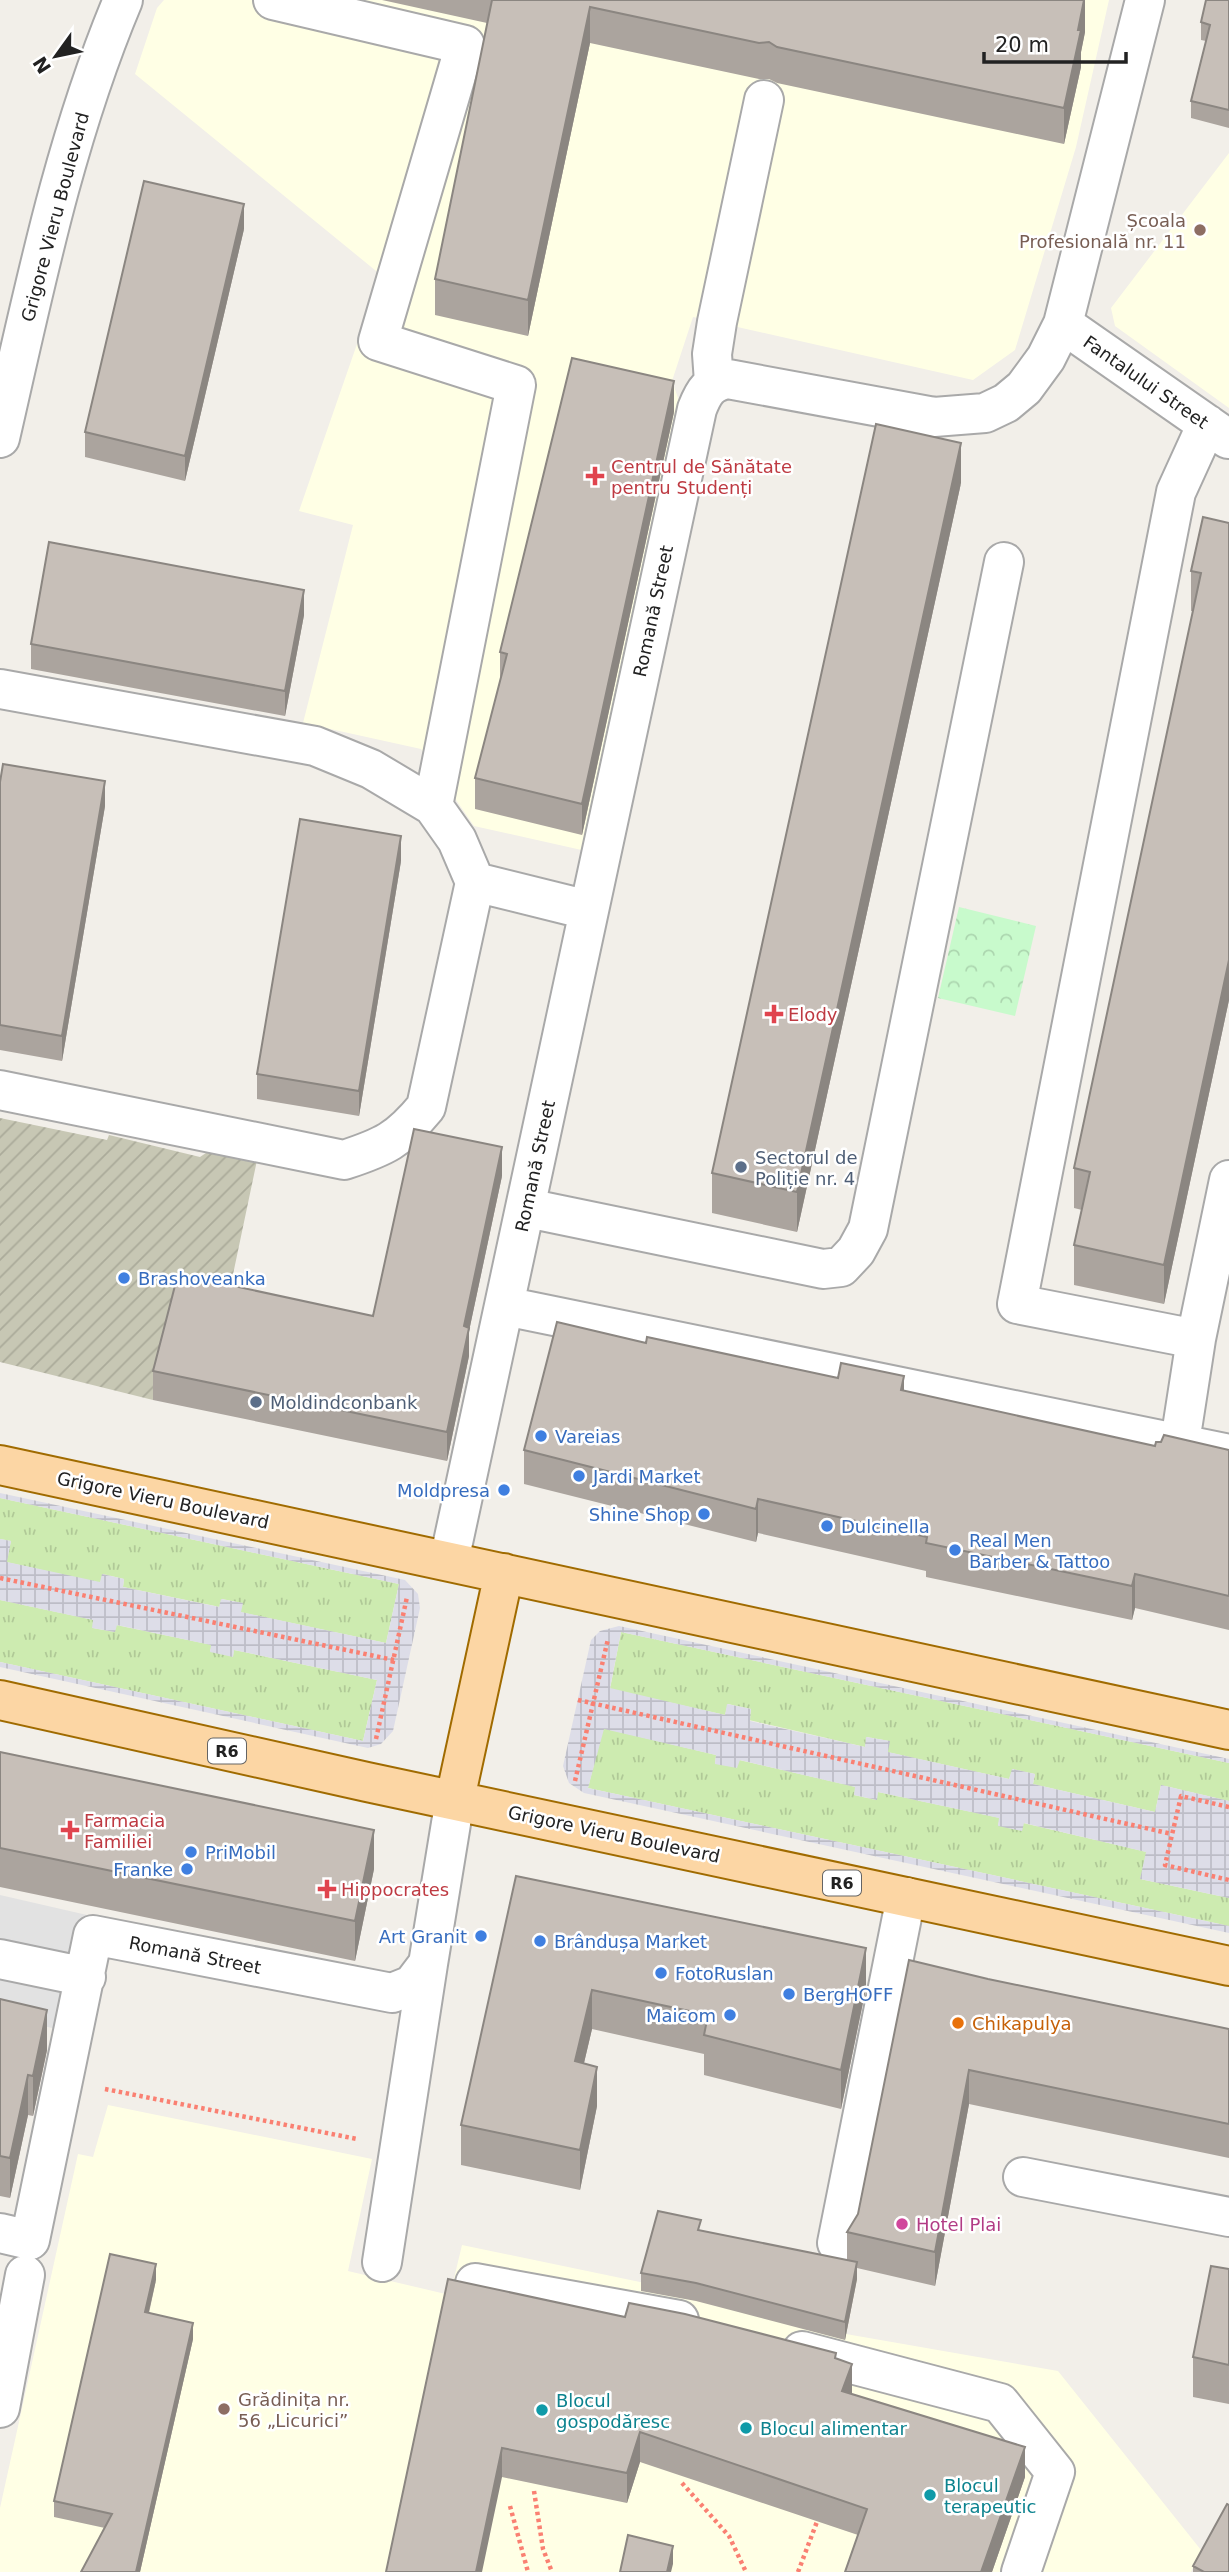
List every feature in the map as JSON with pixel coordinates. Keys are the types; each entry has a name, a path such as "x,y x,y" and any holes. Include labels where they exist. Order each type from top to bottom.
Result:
{"main road":[{"name":"Grigore Vieru Boulevard","path":"0,1465 1229,1730"},
{"path":"455,1799 504,1573"},
{"name":"Grigore Vieru Boulevard","path":"0,1700 1229,1966"}],"street":[{"name":"Grigore Vieru Boulevard","path":"0,438 43,251 77,123 123,0"},
{"path":"273,0 466,45 378,341 516,385 433,806"},
{"path":"764,100 717,322 712,355 714,382 728,379 934,417 985,413 1006,403 1024,388 1046,358 1063,324 1145,0"},
{"name":"Fantalului Street","path":"1063,324 1218,432"},
{"name":"Romană Street","path":"449,1561 697,409 703,391 714,382"},
{"path":"1196,1339 1017,1304 1176,492 1218,432"},
{"path":"527,1208 823,1269 841,1267 856,1251 868,1229 1004,562"},
{"path":"0,689 316,746 371,769 433,806 457,840 475,882 426,1107 394,1141 344,1160 0,1090"},
{"path":"475,882 588,910"},
{"path":"1180,1442 1196,1339 1229,1180"},
{"path":"505,1306 1229,1454"},
{"path":"382,2262 455,1799"},
{"path":"837,2243 906,1897"},
{"name":"Romană Street","path":"0,2409 18,2250 63,2081 93,1935 392,1993 412,1985 428,1964"},
{"path":"0,1959 86,1977"},
{"path":"1023,2177 1229,2217"},
{"path":"475,2283 716,2329"},
{"path":"768,2342 1000,2403 1055,2472 1021,2572"}],"path":[{"path":"0,1578 394,1660"},
{"path":"374,1747 407,1596"},
{"path":"574,1787 610,1628"},
{"path":"578,1700 1172,1834"},
{"path":"1229,1807 1181,1796 1166,1865 1229,1880"},
{"path":"63,2081 400,2147"},
{"path":"682,2483 729,2536 746,2572"},
{"path":"534,2491 543,2549 552,2572"},
{"path":"510,2506 528,2572"},
{"path":"798,2572 822,2510"}],"shaded area":[{"path":"164,0 1109,0 1076,147 1015,350 973,380 693,317 672,381 683,412 586,851 474,826 421,749 303,723 353,525 299,511 381,275 135,74 157,8"},
{"name":"Școala Profesională nr. 11","path":"1229,153 1229,408 1115,326 1111,308"},
{"path":"0,1118 107,1140 109,1135 200,1157 212,1149 260,1146 231,1284 193,1277 178,1302 153,1400 0,1362"},
{"path":"0,1493 405,1580 418,1594 420,1608 393,1731 381,1744 368,1748 0,1667 0,1662 363,1741 377,1680 234,1650 233,1657 210,1652 211,1645 117,1625 115,1632 92,1628 93,1620 0,1600 0,1539 11,1541 7,1562 100,1582 102,1574 124,1579 123,1587 219,1607 221,1599 243,1603 241,1612 386,1643 399,1584 0,1498"},
{"path":"619,1626 1229,1759 1229,1763 621,1632 610,1688 725,1715 727,1704 751,1709 750,1721 865,1747 866,1737 890,1741 888,1752 1009,1779 1012,1769 1035,1774 1033,1784 1155,1812 1161,1785 1229,1801 1229,1898 1140,1879 1146,1852 1024,1823 1022,1831 998,1826 999,1818 878,1792 877,1800 854,1795 855,1787 740,1760 737,1768 715,1764 716,1755 604,1729 588,1788 1229,1926 1229,1933 584,1793 569,1783 563,1766 591,1640 600,1631"},
{"path":"0,1895 100,1918 74,2033 0,2016"},
{"path":"108,2105 372,2159 348,2271 450,2295 462,2245 688,2292 857,2279 846,2334 1058,2371 1201,2550 1191,2572 0,2572 0,2508 78,2154 93,2157"}],"green space":[{"path":"959,907 1036,926 1015,1016 938,998"},
{"path":"0,1498 399,1584 386,1643 240,1612 242,1603 222,1599 220,1607 123,1587 124,1579 103,1574 100,1583 6,1562 11,1541 0,1539"},
{"path":"0,1600 94,1620 93,1628 114,1632 116,1625 212,1645 210,1651 233,1656 234,1650 377,1680 363,1741 0,1662"},
{"path":"621,1632 1229,1763 1229,1801 1161,1785 1155,1812 1033,1784 1035,1774 1013,1769 1009,1779 887,1752 889,1741 867,1737 865,1747 749,1720 751,1709 728,1704 725,1715 610,1689"},
{"path":"603,1728 716,1755 715,1764 739,1760 856,1787 854,1795 876,1800 878,1792 1000,1818 998,1825 1022,1830 1023,1823 1147,1852 1140,1879 1229,1898 1229,1926 588,1788"}],"building":[{"path":"492,0 1084,0 1078,30 1081,30 1064,108 777,47 769,42 759,43 590,7 528,300 435,279"},
{"path":"1206,0 1229,0 1229,110 1191,101 1210,25 1201,22"},
{"path":"144,181 244,204 185,456 85,432"},
{"path":"572,358 674,381 582,804 475,778 507,654 500,652"},
{"path":"876,424 961,443 797,1192 712,1173"},
{"path":"1203,517 1229,523 1229,960 1164,1265 1074,1245 1090,1172 1074,1168 1201,573 1191,571"},
{"path":"49,542 304,590 285,691 31,644"},
{"path":"3,764 105,781 62,1036 0,1025 0,782"},
{"path":"300,819 401,836 359,1091 257,1074"},
{"path":"414,1129 502,1147 464,1326 469,1328 447,1432 153,1371 178,1274 373,1316"},
{"path":"557,1322 646,1343 647,1337 838,1378 841,1363 904,1376 901,1390 1155,1446 1156,1442 1161,1442 1164,1435 1229,1450 1229,1596 1135,1574 1132,1586 926,1543 927,1537 758,1499 756,1509 524,1450"},
{"path":"0,1752 374,1830 355,1921 0,1848"},
{"path":"516,1876 866,1948 841,2070 704,2035 708,2015 592,1990 575,2061 597,2067 580,2150 461,2125"},
{"path":"909,1960 1229,2029 1229,2124 969,2070 935,2252 847,2232 858,2214"},
{"path":"0,1999 47,2010 33,2076 28,2075 10,2158 0,2156"},
{"path":"658,2211 701,2220 698,2230 857,2262 845,2322 696,2283 641,2273"},
{"path":"110,2254 156,2264 145,2312 193,2323 136,2572 81,2572 112,2514 54,2501"},
{"path":"1211,2266 1229,2269 1229,2365 1193,2357"},
{"path":"448,2279 625,2317 629,2303 685,2314 836,2353 835,2358 852,2364 842,2391 1025,2447 981,2572 845,2572 867,2509 640,2432 627,2473 502,2448 476,2572 386,2572"},
{"path":"1227,2504 1229,2572 1204,2572 1193,2566"},
{"path":"628,2535 673,2546 667,2572 620,2572"}],"place":[{"name":"Școala Profesională nr. 11","path":"1200,230"},
{"name":"Centrul de Sănătate pentru Studenți","path":"595,476"},
{"name":"Elody","path":"774,1014"},
{"name":"Sectorul de Poliție nr. 4","path":"741,1167"},
{"name":"Brashoveanka","path":"124,1278"},
{"name":"Moldindconbank","path":"256,1402"},
{"name":"Vareias","path":"541,1436"},
{"name":"Jardi Market","path":"579,1476"},
{"name":"Moldpresa","path":"504,1490"},
{"name":"Shine Shop","path":"704,1514"},
{"name":"Dulcinella","path":"827,1526"},
{"name":"Real Men Barber & Tattoo","path":"955,1550"},
{"name":"Farmacia Familiei","path":"70,1830"},
{"name":"PriMobil","path":"191,1852"},
{"name":"Franke","path":"187,1869"},
{"name":"Hippocrates","path":"327,1889"},
{"name":"Art Granit","path":"481,1936"},
{"name":"Brândușa Market","path":"540,1941"},
{"name":"FotoRuslan","path":"661,1973"},
{"name":"BergHOFF","path":"789,1994"},
{"name":"Maicom","path":"730,2015"},
{"name":"Chikapulya","path":"958,2023"},
{"name":"Hotel Plai","path":"902,2224"},
{"name":"Grădinița nr. 56 „Licurici”","path":"224,2409"},
{"name":"Blocul gospodăresc","path":"542,2410"},
{"name":"Blocul alimentar","path":"746,2428"},
{"name":"Blocul terapeutic","path":"930,2495"}]}
